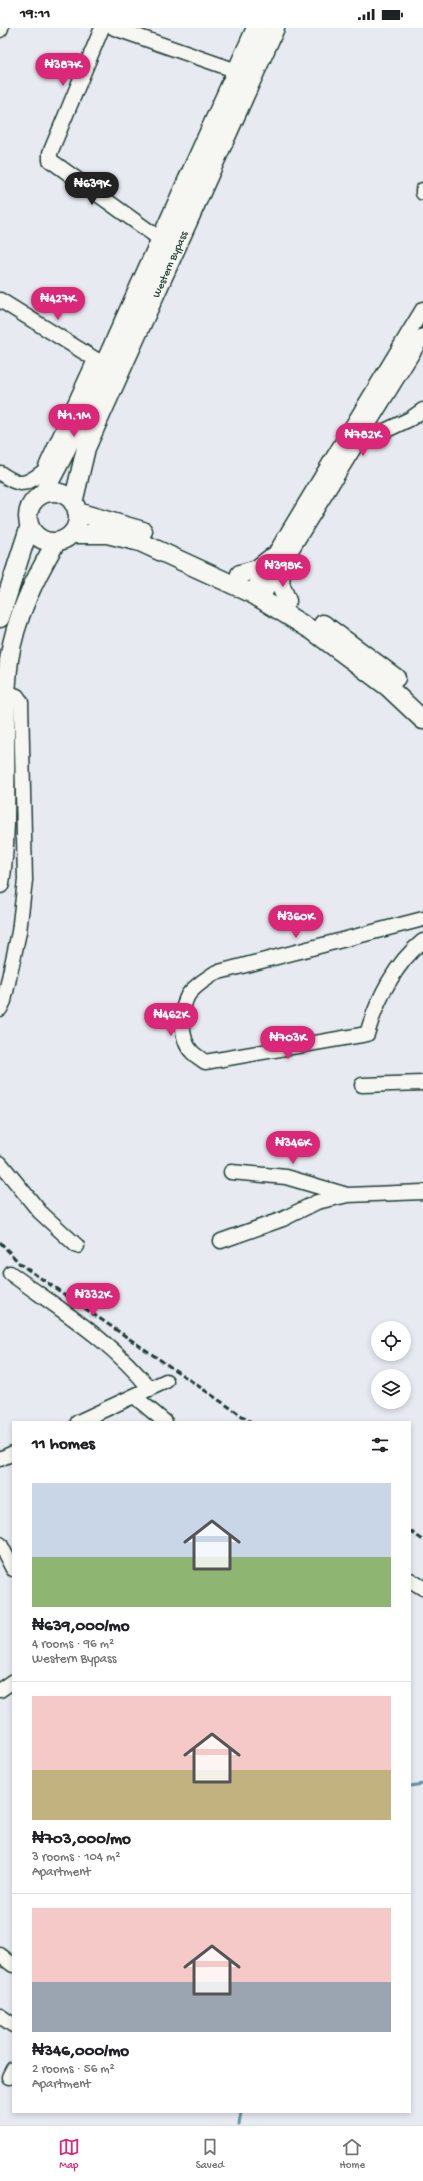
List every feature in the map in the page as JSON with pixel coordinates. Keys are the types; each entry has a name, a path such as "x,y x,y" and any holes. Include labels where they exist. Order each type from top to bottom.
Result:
{"main road":[{"name":"Western Bypass","path":"43,494 63,456 99,362 160,239 256,28"},
{"name":"Western Bypass","path":"75,507 86,448 275,28"},
{"path":"0,618 30,528 28,516 30,508 34,501 43,494 56,492 63,494 75,507 143,531 240,574 259,591 388,687 423,720"},
{"path":"30,528 42,540 56,542 65,539 72,534 77,525 75,507"},
{"path":"72,534 107,534 140,542 287,601 361,650 396,678 423,703"},
{"path":"0,884 4,829 6,692 9,658 17,625 36,577 56,542"},
{"path":"240,574 276,561 280,584 287,601"}],"street":[{"path":"102,28 50,153 50,160 160,239"},
{"path":"114,28 237,71"},
{"path":"0,300 99,362 44,471 31,481 22,484 14,482 0,473"},
{"path":"259,591 423,309"},
{"path":"276,561 355,446 423,336"},
{"path":"355,446 410,419 423,410"},
{"path":"0,1009 4,1001 19,932 25,880 21,702 17,696 6,692"},
{"path":"423,919 215,973 202,982 188,995 183,1015 183,1033 191,1052 205,1062 367,1034 374,1010 393,976 414,948 423,941"},
{"path":"362,1085 423,1082"},
{"path":"0,1163 40,1212 77,1246"},
{"path":"231,1172 286,1177 348,1195"},
{"path":"221,1241 283,1220 317,1202 348,1195 423,1192"},
{"path":"10,1273 109,1345 132,1366 150,1389"},
{"path":"80,1421 166,1381"},
{"path":"134,1396 164,1421"},
{"path":"0,1459 12,1453"},
{"path":"0,1544 12,1567"},
{"path":"411,1581 423,1588"},
{"path":"0,1690 12,1682"},
{"path":"0,1955 12,1964"},
{"path":"0,2016 12,2024"}],"waterway":[{"path":"411,1786 423,1784"},
{"path":"239,2125 241,2113"}],"railway":[{"path":"0,1242 20,1264 250,1421"},
{"path":"411,1532 423,1540"}]}
